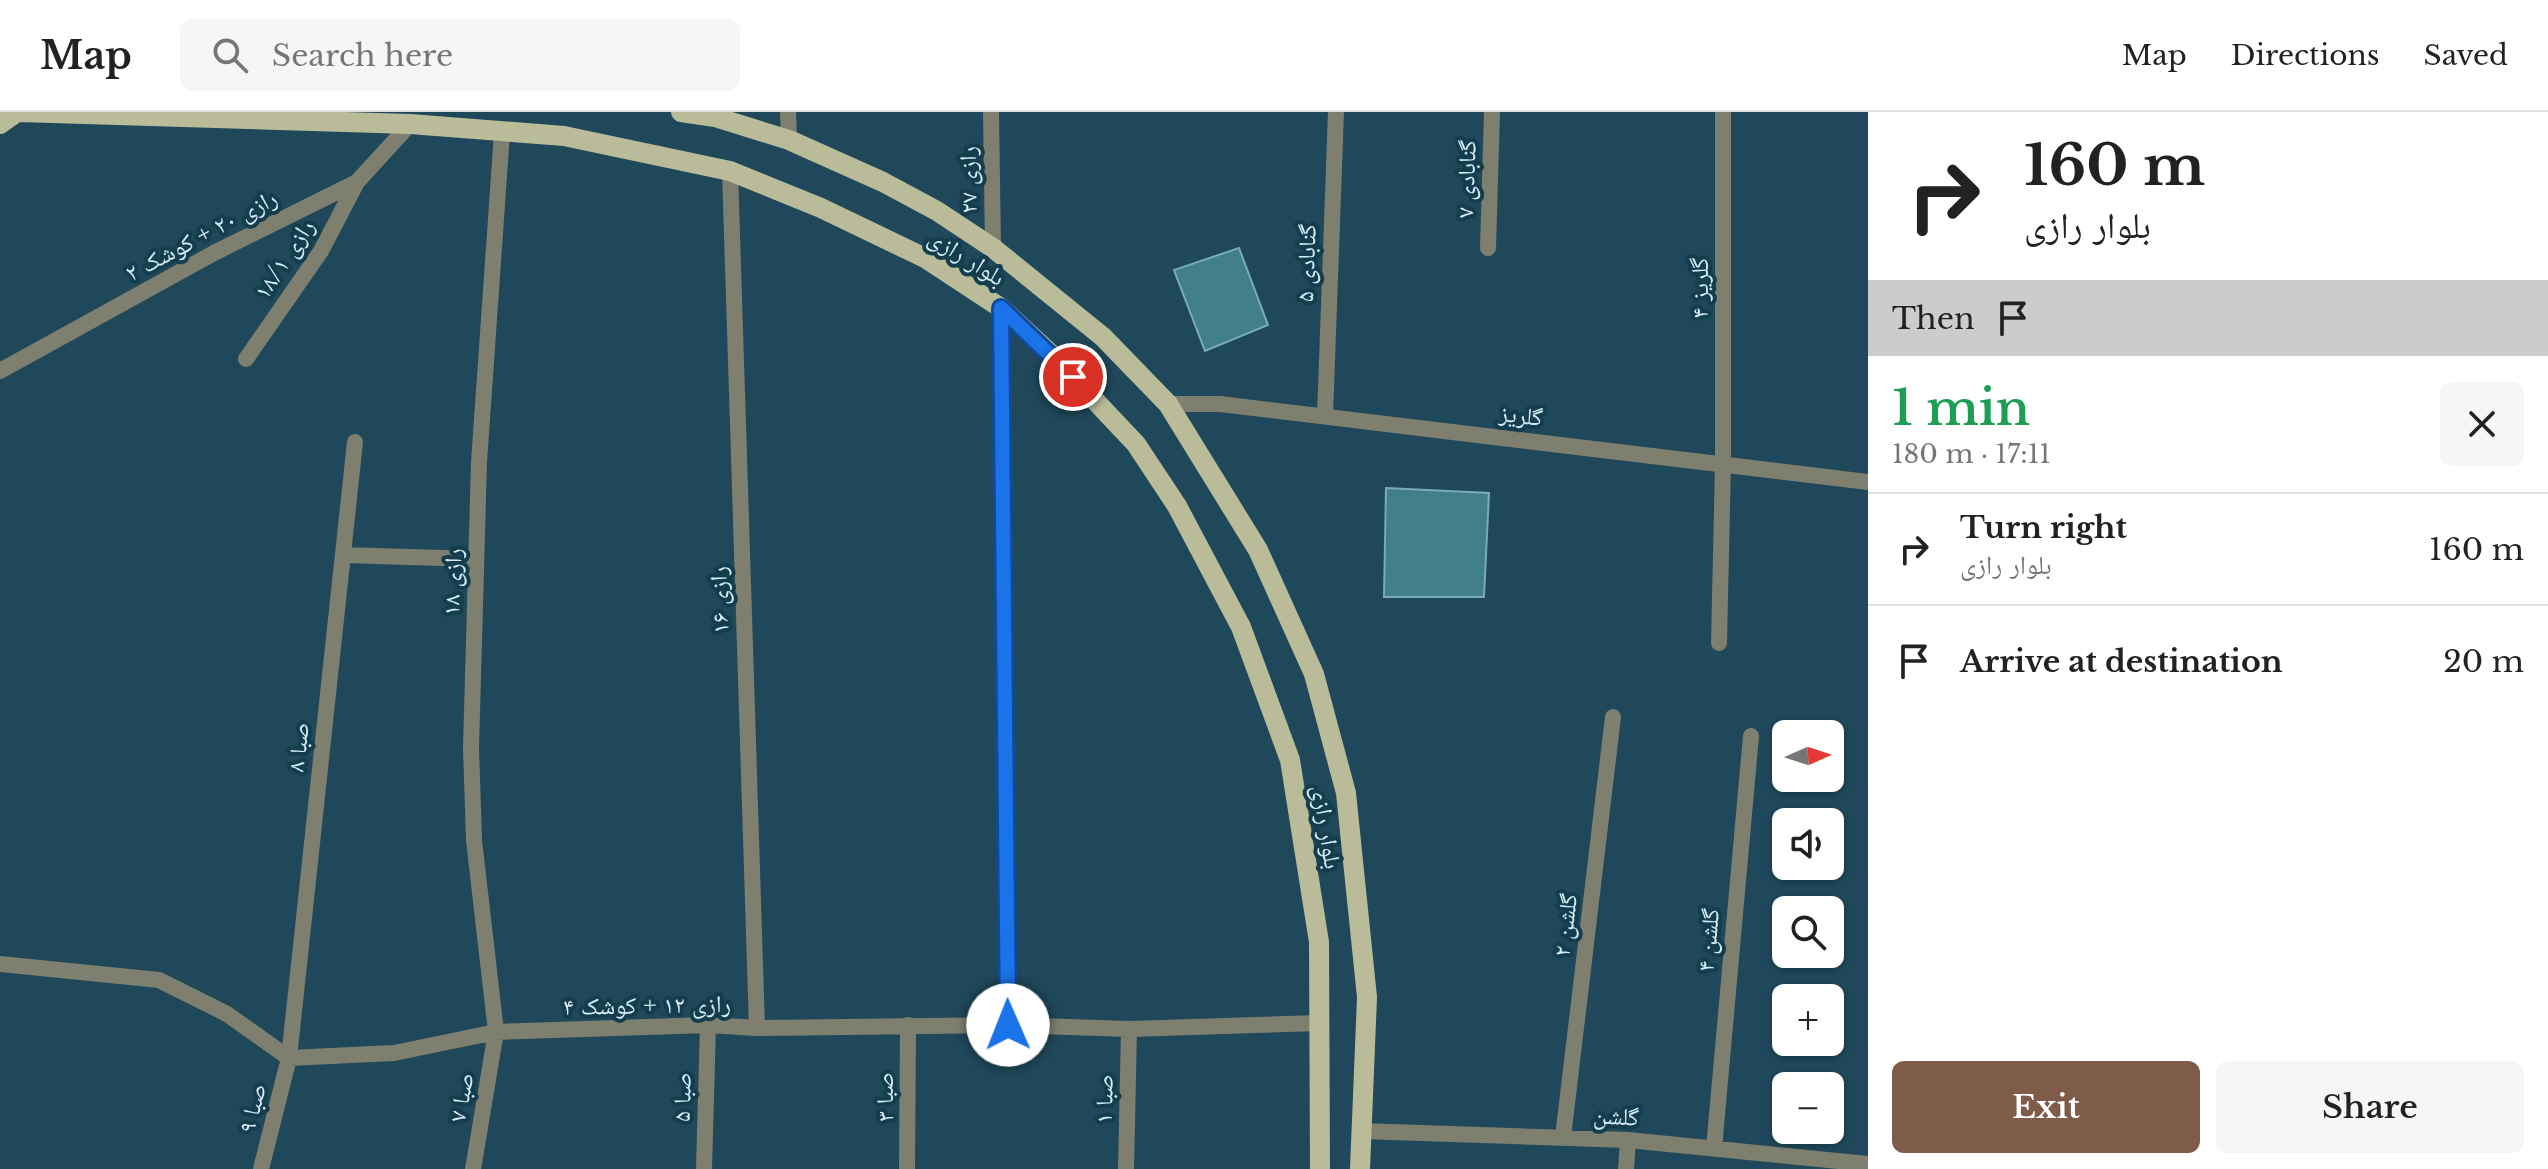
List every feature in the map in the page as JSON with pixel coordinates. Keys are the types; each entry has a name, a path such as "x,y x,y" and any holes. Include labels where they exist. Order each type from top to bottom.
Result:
{"main road":[{"name":"بلوار رازی","path":"0,124 18,112 410,124 564,136 730,171 821,208 925,258 1001,308 1052,355 1136,444 1177,506 1241,627 1290,760 1319,942 1320,1169"},
{"name":"بلوار رازی","path":"681,112 715,117 789,140 883,182 937,211 993,248 1103,337 1168,404 1258,550 1314,674 1346,793 1367,997 1360,1169"}],"street":[{"path":"788,112 789,140"},
{"name":"رازی ۲۷","path":"991,112 993,248"},
{"name":"گنابادی ۵","path":"1325,416 1336,112"},
{"name":"گنابادی ۷","path":"1488,248 1492,112"},
{"name":"گلریز ۴","path":"1719,643 1723,463 1723,112"},
{"name":"رازی ۲۰ + کوشک ۲","path":"0,371 214,253 357,182 410,124"},
{"name":"رازی ۱۸","path":"496,1032 474,840 471,748 479,462 502,133"},
{"name":"رازی ۱۶","path":"730,171 757,1028"},
{"name":"رازی ۱۸/۱","path":"246,359 321,251 357,182"},
{"path":"1001,308 1008,1025"},
{"name":"گلریز","path":"1168,404 1220,404 1868,482"},
{"name":"صبا ۸","path":"289,1058 355,442"},
{"path":"343,555 476,559"},
{"name":"گلشن ۲","path":"1563,1137 1613,717"},
{"name":"گلشن ۴","path":"1714,1148 1751,736"},
{"path":"0,964 159,980 227,1014 289,1058"},
{"name":"رازی ۱۲ + کوشک ۴","path":"289,1058 394,1053 496,1032 708,1025 757,1028 1008,1025 1129,1029 1320,1023"},
{"name":"صبا ۵","path":"704,1169 708,1025"},
{"name":"صبا ۳","path":"907,1169 908,1025"},
{"name":"صبا ۱","path":"1126,1169 1129,1029"},
{"name":"صبا ۷","path":"473,1169 496,1032"},
{"name":"صبا ۹","path":"261,1169 289,1058"},
{"name":"گلشن","path":"1361,1131 1628,1140 1865,1165"},
{"path":"1626,1169 1628,1140"}],"building":[{"path":"1239,248 1268,325 1205,351 1174,270"},
{"path":"1386,488 1489,493 1484,597 1384,597"}],"route":[{"path":"1008,1025 1001,308 1073,377"}]}
